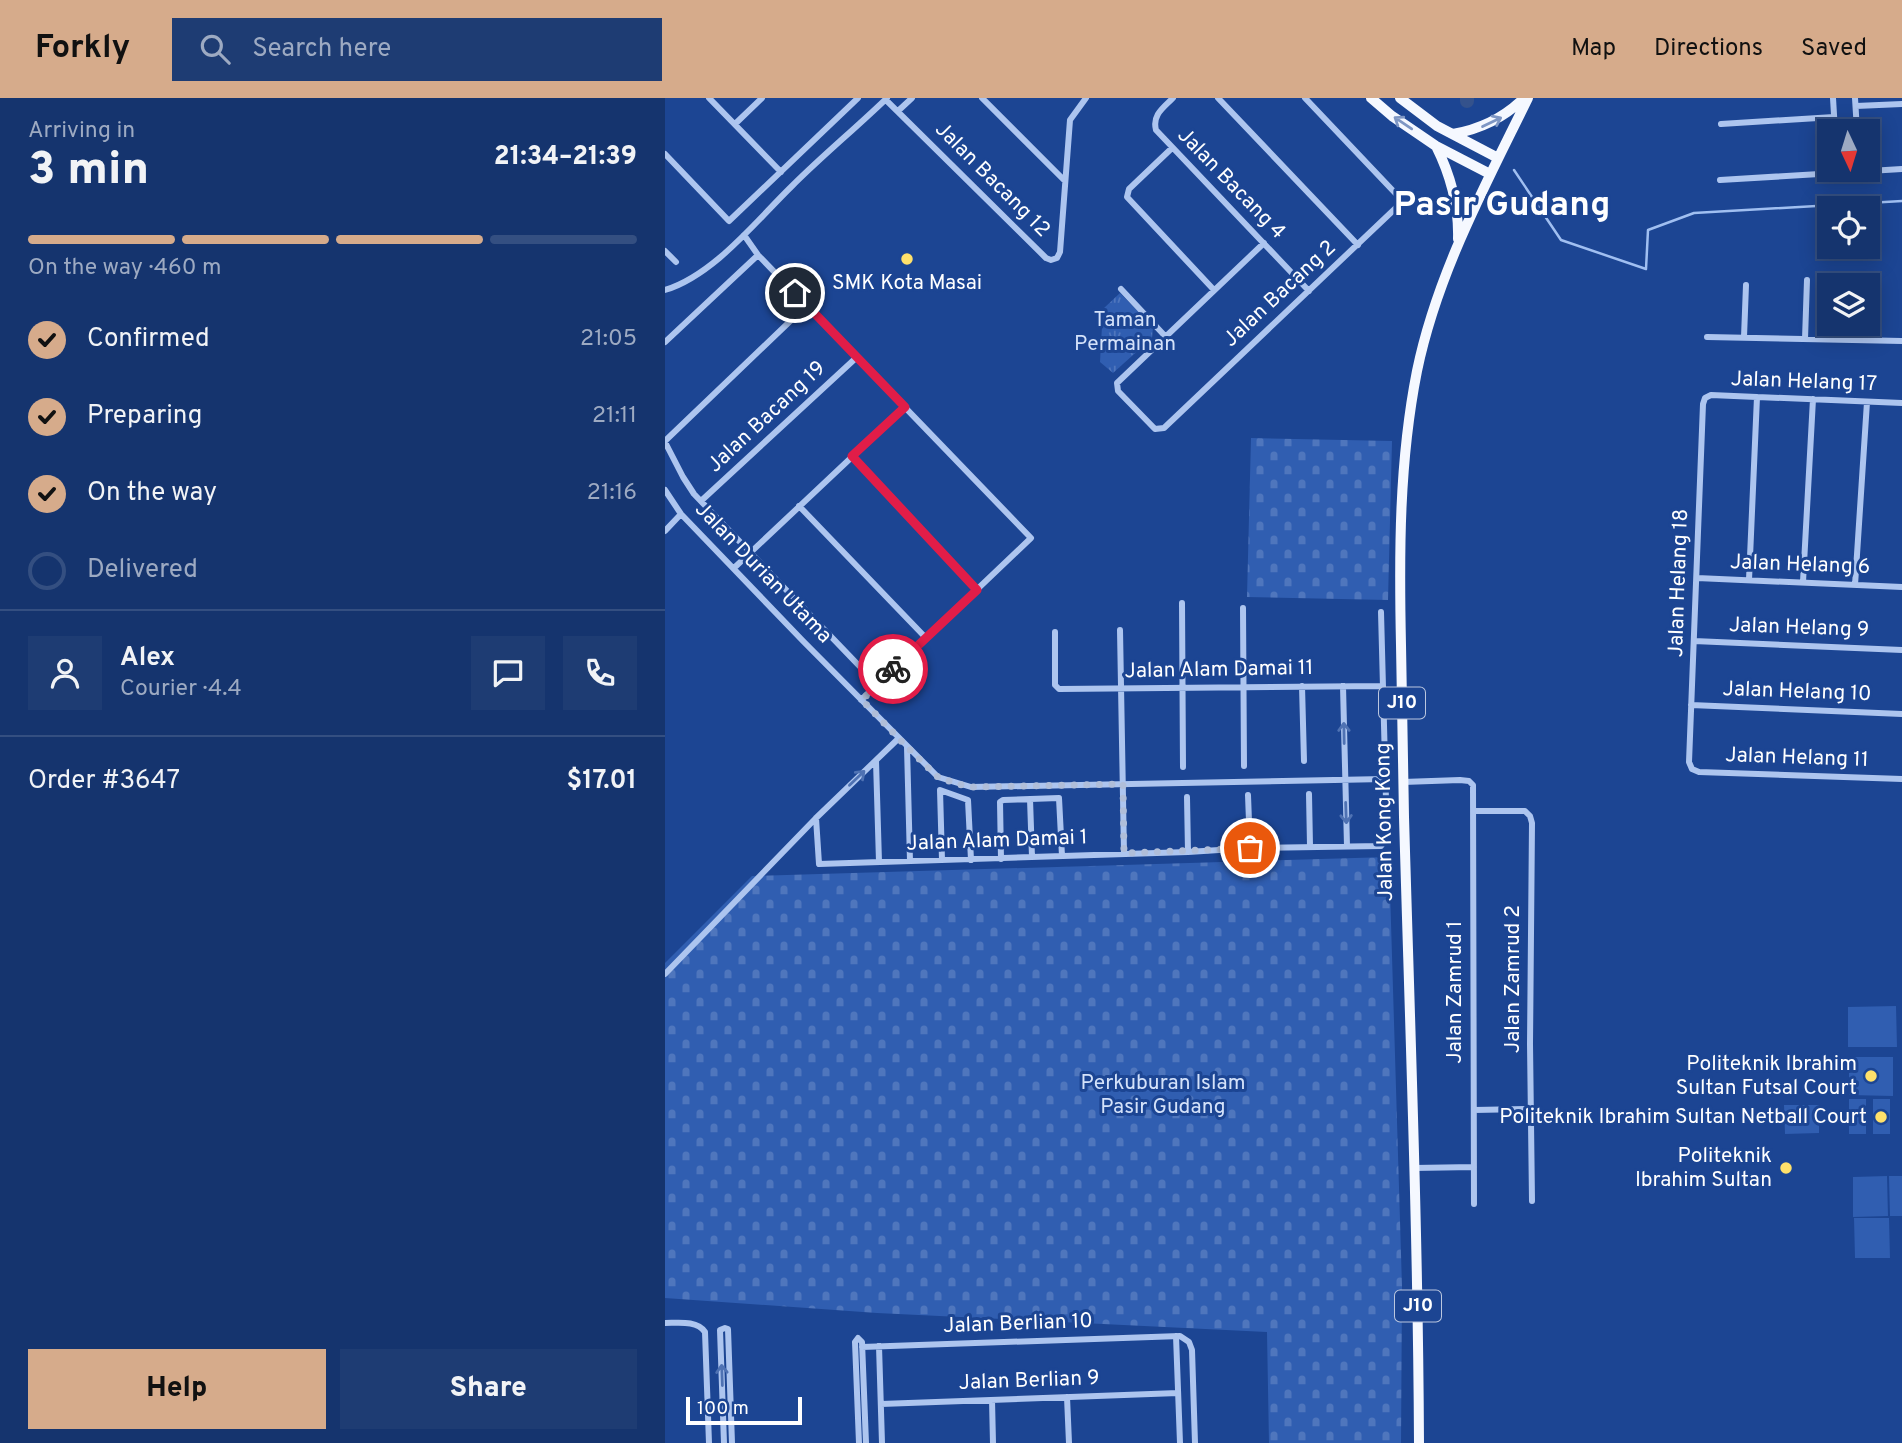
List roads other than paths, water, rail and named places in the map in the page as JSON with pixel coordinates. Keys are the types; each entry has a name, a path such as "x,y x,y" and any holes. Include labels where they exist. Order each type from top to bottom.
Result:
{"main road":[{"path":"1371,98 1436,146 1490,174"},
{"path":"1399,98 1437,126 1499,158"},
{"path":"1453,134 1469,132 1503,117 1526,98"},
{"name":"Jalan Kong Kong","path":"1419,1443 1418,1313 1403,782 1401,508 1408,426 1418,368 1432,314 1458,245 1526,98"},
{"path":"1436,146 1455,194 1458,245"}],"street":[{"path":"709,98 781,172"},
{"path":"735,124 762,98"},
{"path":"665,154 729,221 858,98"},
{"path":"898,111 912,98"},
{"path":"982,98 1065,181"},
{"name":"Jalan Bacang 4","path":"1173,98 1157,114 1155,125 1160,134 1309,291"},
{"path":"1218,98 1358,245"},
{"name":"Jalan Bacang 2","path":"1165,336 1123,376 1116,389 1158,430 1400,204 1400,198 1305,98"},
{"path":"1721,124 1834,117 1833,98"},
{"path":"665,290 697,277 886,99"},
{"name":"Jalan Bacang 12","path":"886,99 1051,260 1059,254 1065,181"},
{"path":"1065,181 1070,119 1082,100"},
{"path":"1855,102 1902,104"},
{"path":"1172,148 1133,184 1126,194 1128,200 1214,290"},
{"path":"1880,170 1902,169"},
{"path":"1720,180 1817,173"},
{"path":"744,235 758,254 1031,538 862,700"},
{"path":"1121,289 1165,336 1264,243"},
{"path":"665,251 676,262"},
{"path":"665,342 758,254"},
{"path":"1805,339 1807,281"},
{"path":"1744,337 1746,285"},
{"path":"807,305 665,441 683,477 701,501 867,674 879,683"},
{"path":"1866,336 1866,340"},
{"path":"1707,337 1902,341"},
{"name":"Jalan Bacang 19","path":"701,501 857,357"},
{"name":"Jalan Helang 17","path":"1705,398 1711,395 1902,403"},
{"path":"1749,580 1757,397"},
{"name":"Jalan Helang 18","path":"1692,769 1689,762 1705,398"},
{"path":"1803,582 1813,399"},
{"path":"1855,585 1867,402"},
{"path":"734,568 905,407"},
{"path":"852,456 977,590"},
{"name":"Jalan Durian Utama","path":"665,490 681,514 938,777 971,787 1385,779"},
{"path":"799,506 926,638"},
{"path":"666,528 681,514"},
{"name":"Jalan Helang 6","path":"1697,578 1902,587"},
{"path":"1182,603 1183,767"},
{"path":"1243,608 1244,766"},
{"path":"1381,612 1385,779"},
{"path":"1120,630 1124,853"},
{"name":"Jalan Alam Damai 11","path":"1055,632 1056,688 1382,686"},
{"name":"Jalan Helang 9","path":"1694,641 1902,650"},
{"path":"1302,686 1304,761"},
{"path":"1343,686 1347,846"},
{"name":"Jalan Helang 10","path":"1691,705 1902,714"},
{"path":"665,974 816,818 899,738"},
{"path":"907,747 910,862"},
{"path":"876,761 879,862"},
{"name":"Jalan Helang 11","path":"1692,769 1699,772 1902,779"},
{"name":"Jalan Alam Damai 1","path":"816,818 819,864 1310,846 1381,846 1387,838 1385,779"},
{"name":"Jalan Zamrud 1","path":"1403,782 1469,781 1473,785 1474,1204"},
{"path":"942,860 940,790 968,800 971,859"},
{"path":"1309,794 1310,846"},
{"path":"1248,795 1250,848"},
{"path":"1187,797 1188,852"},
{"path":"1001,859 1000,802 1003,800 1059,798 1062,856"},
{"path":"1030,799 1032,857"},
{"name":"Jalan Zamrud 2","path":"1473,811 1525,811 1532,822 1532,1201"},
{"path":"1474,1110 1531,1109"},
{"path":"1414,1168 1474,1167"},
{"path":"665,1323 696,1325 705,1332 709,1443"},
{"path":"724,1443 720,1330 725,1328 728,1329 732,1443"},
{"path":"1180,1443 1176,1336 1186,1339 1191,1345 1195,1443"},
{"name":"Jalan Berlian 10","path":"862,1347 1176,1336"},
{"path":"859,1443 856,1339 861,1340 862,1347 866,1443"},
{"path":"879,1346 882,1443"},
{"name":"Jalan Berlian 9","path":"881,1404 1178,1393"},
{"path":"1067,1397 1069,1443"},
{"path":"992,1400 993,1443"}],"waterway":[{"path":"1514,170 1561,240 1646,269 1648,230 1694,213 1902,201"}],"place":[{"name":"SMK Kota Masai","path":"907,259"},
{"name":"Politeknik Ibrahim Sultan Futsal Court","path":"1871,1076"},
{"name":"Politeknik Ibrahim Sultan Netball Court","path":"1881,1117"},
{"name":"Politeknik Ibrahim Sultan","path":"1786,1168"}],"district":[{"name":"Pasir Gudang","path":"1502,206"}],"park label":[{"name":"Taman Permainan","path":"1125,332"},
{"name":"Perkuburan Islam Pasir Gudang","path":"1163,1095"}]}
